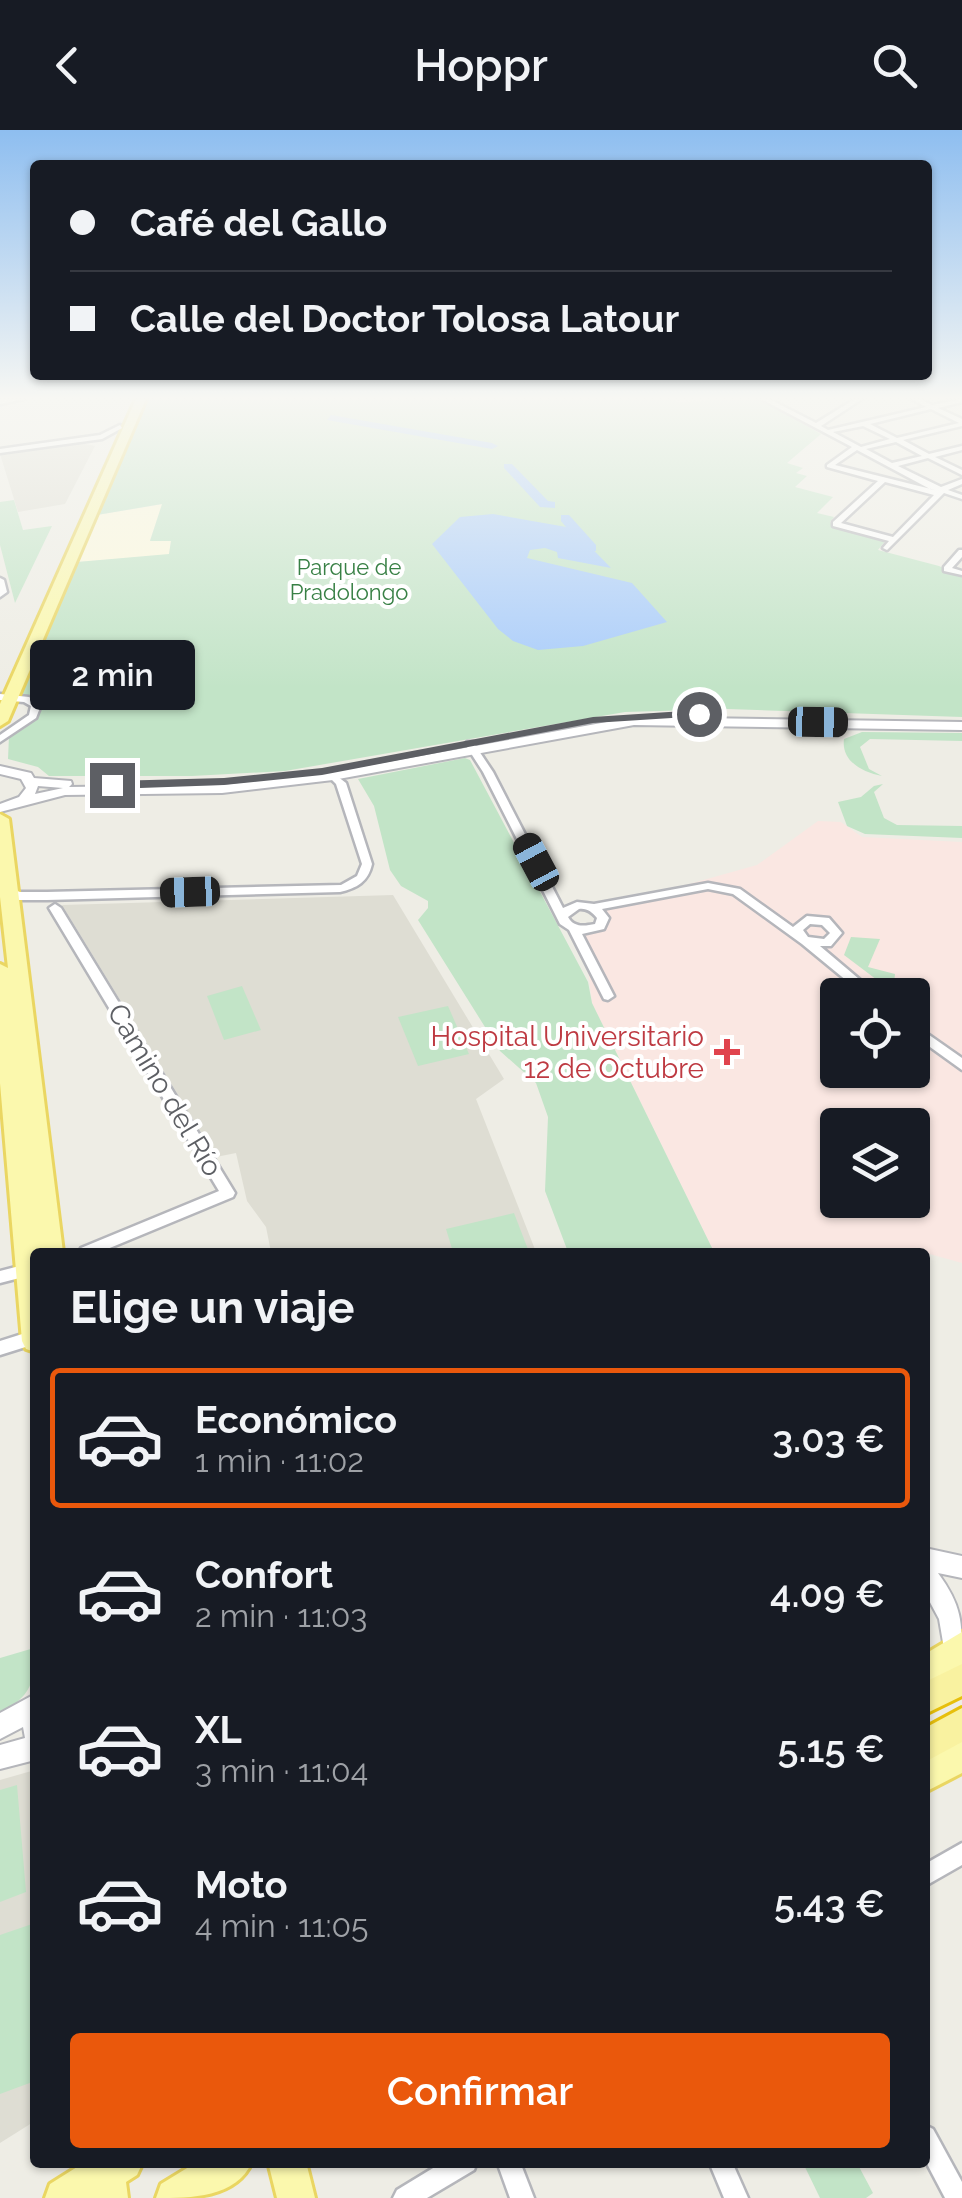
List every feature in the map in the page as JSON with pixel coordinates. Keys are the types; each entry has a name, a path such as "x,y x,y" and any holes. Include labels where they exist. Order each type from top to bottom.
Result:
{"highway":[{"path":"930,1693 959,1660"},
{"path":"930,1743 962,1724"}],"main road":[{"path":"0,721 3,695 88,496"},
{"path":"0,819 51,1248"},
{"path":"0,971 8,1142 30,1258"},
{"path":"930,1670 959,1660"},
{"path":"930,1773 962,1756"},
{"path":"175,2198 223,2168"},
{"path":"288,2168 296,2198"},
{"path":"64,2198 111,2174"}],"street":[{"path":"866,496 836,524 894,540"},
{"path":"887,548 938,496"},
{"path":"962,552 947,570 962,574"},
{"path":"0,738 33,716 36,706 26,699 3,695"},
{"path":"0,808 65,791 222,789 333,776 632,716 727,714 962,723"},
{"path":"31,782 224,782 496,746 598,726 676,719 962,723"},
{"path":"486,768 496,746"},
{"path":"472,747 566,924 588,931 600,926 603,918 596,907"},
{"path":"0,770 26,776 31,782 32,791 24,800"},
{"path":"8,891 19,896 47,896 340,889 356,884 365,875 366,864 341,783 333,776"},
{"path":"596,907 612,898 721,878 735,882 786,920 812,919 830,924 835,937 827,943 805,940 797,930 802,921"},
{"path":"552,892 579,905 596,907 708,886 726,887 805,940 851,978"},
{"path":"563,916 579,905"},
{"name":"Camino del Río","path":"54,908 228,1192 95,1248"},
{"path":"574,929 608,996"},
{"path":"827,943 841,962 862,978"},
{"path":"2,1025 23,1014"},
{"path":"2,1025 26,1036"},
{"path":"930,1031 962,1055"},
{"path":"930,1041 962,1065"},
{"path":"8,1142 30,1135 37,1125"},
{"path":"0,1277 30,1270"},
{"path":"0,1348 30,1339"},
{"path":"930,1559 962,1566"},
{"path":"930,1581 953,1616 959,1660"},
{"path":"0,1727 30,1711"},
{"path":"0,1757 30,1749"},
{"path":"930,1873 962,1853"},
{"path":"930,2145 958,2198"},
{"path":"405,2198 456,2168"},
{"path":"510,2168 522,2198"},
{"path":"723,2168 736,2198"}],"shaded area":[{"path":"13,496 69,496 65,504 18,512"},
{"path":"163,504 150,540 171,540 169,555 77,562 97,515"},
{"name":"Hospital Universitario 12 de Octubre","path":"818,821 841,822 862,837 962,842 962,1263 930,1254 930,1248 712,1248 592,1003 584,937 607,907 757,865"},
{"path":"393,895 504,1079 476,1099 534,1248 270,1248 266,1227 247,1201 236,1153 216,1157 62,905"},
{"path":"30,1771 30,2124 0,2143 0,1780"}],"green space":[{"name":"Parque de Pradolongo","path":"105,496 827,496 833,497 817,513 834,517 830,522 838,528 886,540 878,550 939,566 962,577 962,717 728,709 625,712 285,771 192,776 49,776 38,767 8,759 9,736 25,728 42,707 38,699 21,693 77,562 169,554 171,541 150,541 162,504 97,515"},
{"path":"14,500 23,530 52,526 15,603 0,545 0,502"},
{"path":"862,732 962,733 962,741 870,739 860,747 869,769 882,776 860,768 846,754 844,739"},
{"path":"470,760 588,982 592,1003 712,1248 566,1248 545,1191 548,1117 536,1083 500,1051 418,920 428,908 428,901 401,886 390,870 374,806 358,779"},
{"path":"883,784 874,792 884,818 897,825 962,826 962,838 865,834 847,826 838,802 861,797"},
{"path":"851,937 880,939 868,967 895,974 895,978 874,978 844,955"},
{"path":"242,986 261,1030 224,1040 207,996"},
{"path":"448,1006 469,1054 418,1066 398,1017"},
{"path":"514,1213 527,1248 452,1248 446,1229"},
{"path":"30,1649 29,1687 18,1701 0,1711 0,1658"},
{"path":"17,1785 26,1892 0,1902 0,1790"},
{"path":"30,1925 30,2083 0,2094 0,1935"},
{"path":"805,2168 860,2168 873,2193 866,2198 820,2198"}],"water":[{"path":"493,514 572,528 611,568 558,558 557,552 545,548 530,550 527,558 632,583 667,622 583,646 538,650 513,641 498,629 432,544 460,517"}],"waterway":[{"path":"536,496 551,505"},
{"path":"565,518 591,548"}],"place":[{"name":"Hospital Universitario 12 de Octubre","path":"727,1052"}],"route":[{"path":"112,785 224,782 322,771 593,720 699,714"}]}
